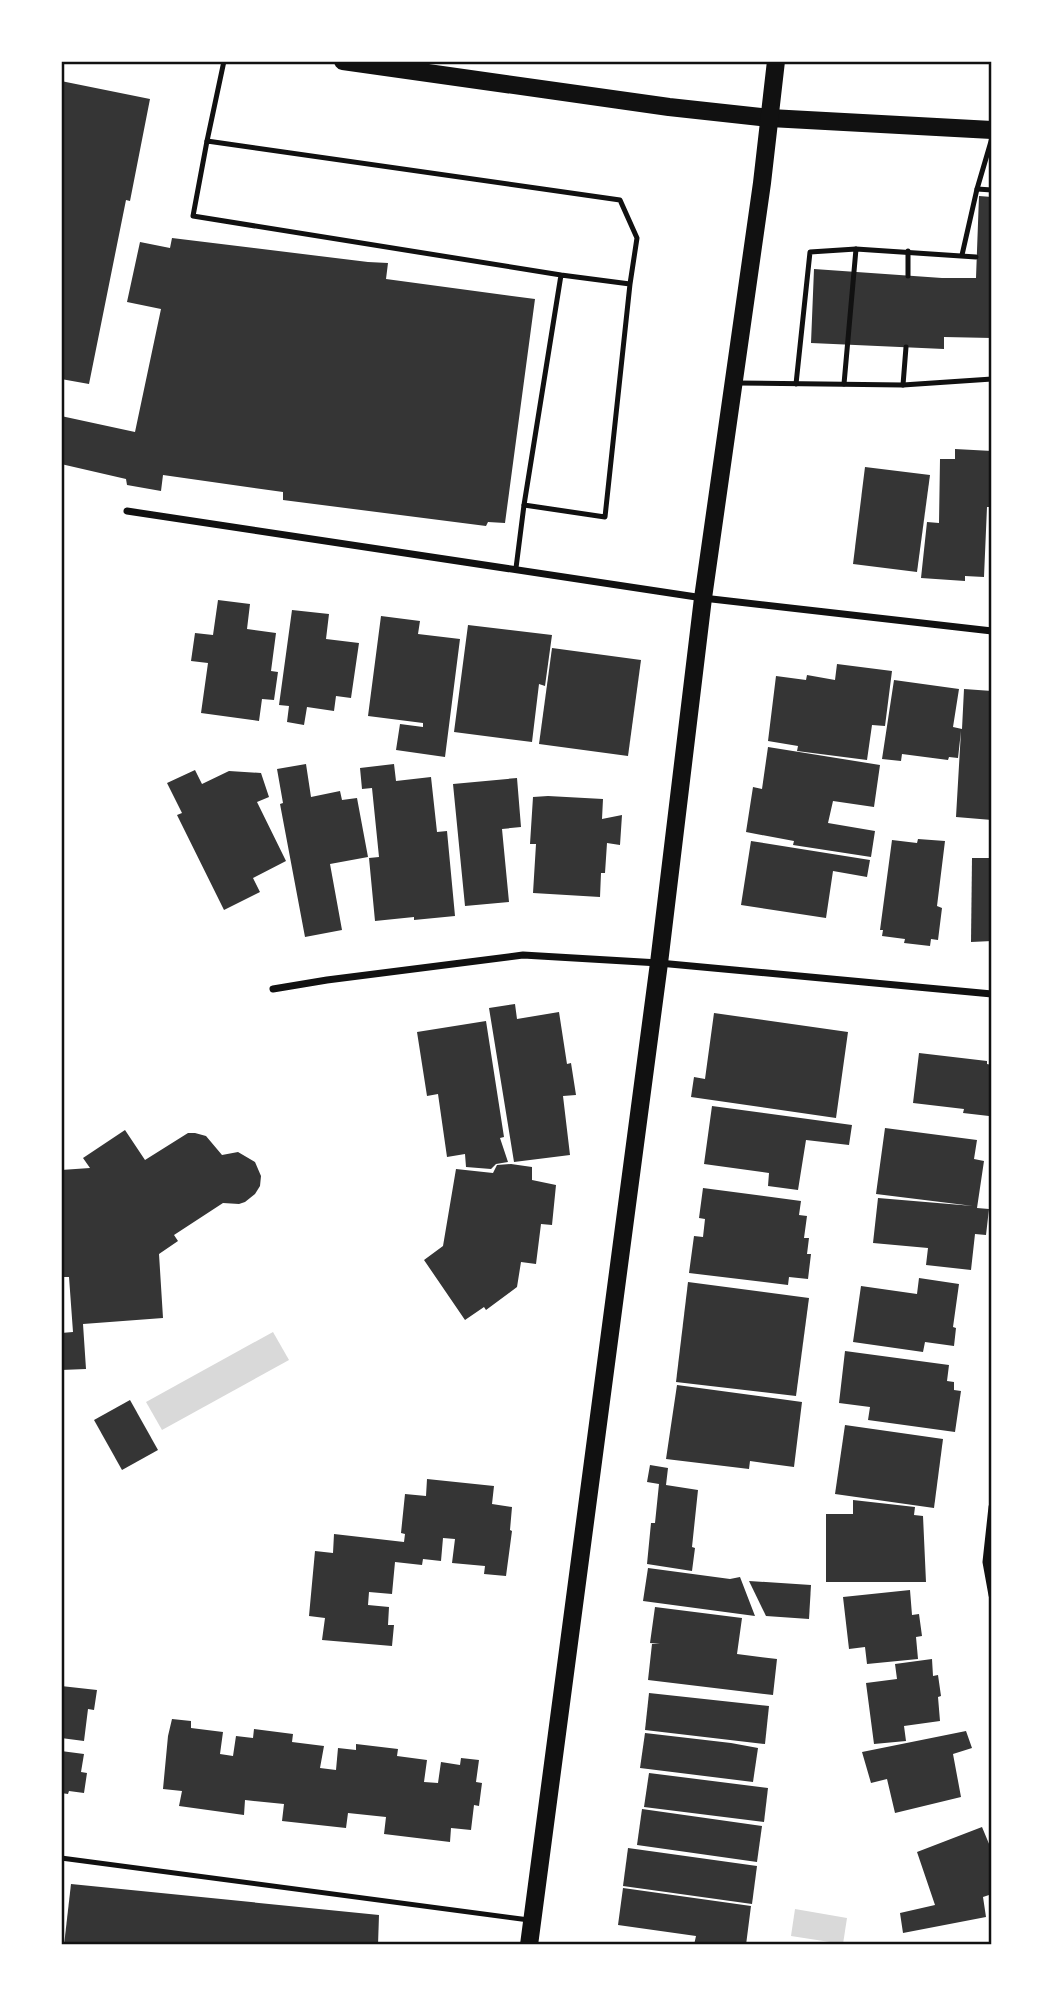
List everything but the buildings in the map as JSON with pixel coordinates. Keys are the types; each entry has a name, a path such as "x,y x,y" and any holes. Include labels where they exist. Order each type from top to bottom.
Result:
{"main road":[{"path":"343,61 670,107 770,118 992,130"},
{"path":"529,1945 776,61"}],"street":[{"path":"127,511 704,598 992,631"},
{"path":"273,989 523,955 659,963 992,994"},
{"path":"992,1507 986,1562 992,1595"}],"lane":[{"path":"223,61 193,216 630,284"},
{"path":"962,256 992,138"},
{"path":"207,141 620,200 637,238 606,517 524,505"},
{"path":"977,189 992,190"},
{"path":"796,384 810,252 856,249 976,257"},
{"path":"844,384 856,249"},
{"path":"908,251 908,276"},
{"path":"516,568 561,275"},
{"path":"903,385 906,347"},
{"path":"733,383 903,385 992,379"},
{"path":"61,1858 532,1920"}],"shaded area":[{"path":"273,1332 289,1360 162,1430 146,1402"},
{"path":"795,1909 847,1918 843,1944 791,1936"}]}
